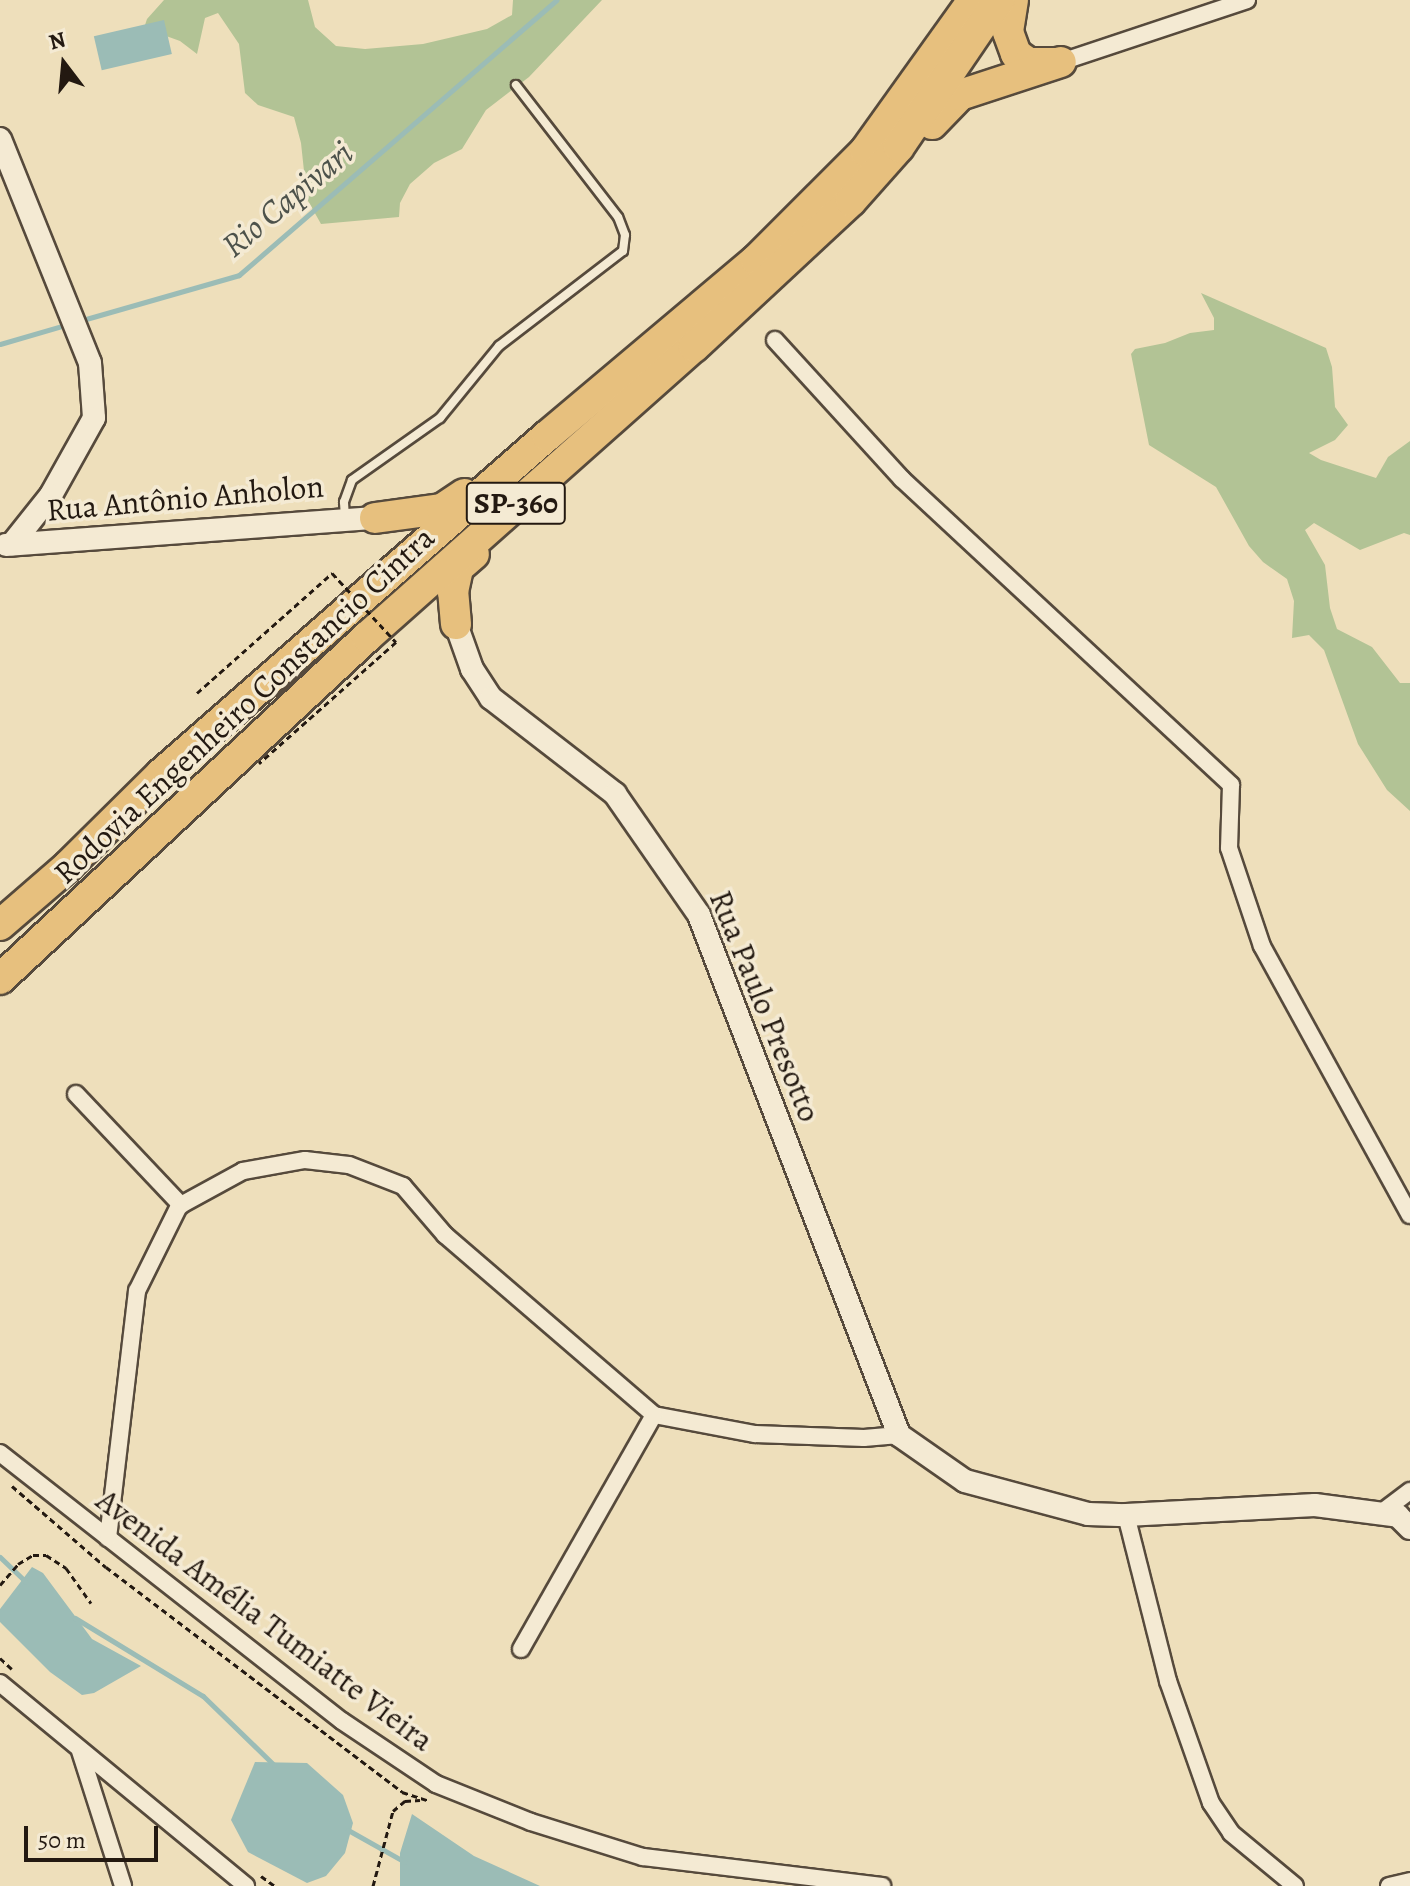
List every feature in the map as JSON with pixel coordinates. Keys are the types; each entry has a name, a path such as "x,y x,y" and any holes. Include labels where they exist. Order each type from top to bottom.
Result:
{"highway":[{"name":"Rodovia Engenheiro Constancio Cintra","path":"0,925 68,866 161,774 547,436 756,260 865,151 973,0"},
{"name":"Rodovia Engenheiro Constancio Cintra","path":"0,979 367,637 694,347 851,201 899,147 999,0"},
{"path":"1013,0 1008,32 1016,54 1029,63 1061,62"},
{"path":"851,201 960,95 1061,62"},
{"path":"375,518 442,509 547,436"},
{"path":"456,624 453,592 458,568 484,546 545,477"},
{"path":"346,612 410,533 404,526 375,518"},
{"path":"367,637 432,587 444,593 456,624"}],"street":[{"path":"1061,62 1247,0"},
{"path":"0,139 90,363 94,418 51,495 6,545"},
{"path":"775,340 902,479 1231,785 1229,848 1262,946 1410,1215"},
{"name":"Rua Antônio Anholon","path":"6,545 345,517 375,518"},
{"name":"Rua Paulo Presotto","path":"456,624 472,669 491,698 615,794 699,915 899,1435"},
{"path":"76,1094 181,1205"},
{"path":"108,1538 137,1291 181,1205 243,1171 305,1160 349,1165 403,1186 445,1235 654,1415 755,1434 899,1435 965,1481 1088,1514 1126,1515 1315,1505 1382,1512 1398,1516 1410,1528"},
{"path":"521,1649 654,1415"},
{"name":"Avenida Amélia Tumiatte Vieira","path":"0,1453 342,1721 436,1784 531,1822 643,1857 882,1886"},
{"path":"1382,1512 1410,1491"},
{"path":"1126,1515 1168,1681 1211,1803 1231,1833 1295,1886"},
{"path":"0,1683 246,1886"},
{"path":"79,1750 123,1886"},
{"path":"1389,1886 1410,1881"}],"lane":[{"path":"345,517 344,502 352,480 440,418 499,346 623,251 625,235 618,217 516,85"}],"path":[{"path":"197,693 332,573 396,642 259,763"},
{"path":"12,1486 106,1567 402,1792"},
{"path":"0,1585 18,1564 33,1555 46,1555 66,1568 91,1603"},
{"path":"373,1886 393,1811 405,1801 424,1800"}],"green space":[{"path":"164,0 308,0 315,27 336,46 365,49 423,44 487,29 512,15 513,0 602,0 529,77 486,110 462,149 434,163 410,184 400,203 399,217 321,224 307,199 301,143 294,117 258,105 245,93 239,44 218,13 205,18 197,54 180,41 144,28 147,19"},
{"path":"1201,293 1326,348 1332,367 1335,407 1348,425 1335,440 1309,453 1376,478 1388,457 1410,441 1410,535 1404,533 1360,550 1314,523 1305,530 1325,565 1330,608 1337,629 1372,647 1400,683 1410,683 1410,811 1387,790 1358,744 1324,650 1309,635 1292,638 1294,601 1287,579 1263,562 1249,546 1216,487 1149,445 1131,354 1135,349 1165,343 1190,333 1214,330 1214,318"}],"water":[{"path":"164,20 172,54 102,70 94,36"},
{"path":"32,1567 43,1573 92,1639 141,1666 94,1693 82,1695 50,1672 0,1622 0,1609"},
{"path":"255,1762 307,1763 343,1795 353,1823 345,1853 326,1876 307,1883 248,1852 231,1820"},
{"path":"412,1814 474,1856 540,1886 400,1886 400,1853"}],"waterway":[{"name":"Rio Capivari","path":"79,321 239,275 556,0"},
{"name":"Rio Capivari","path":"0,344 69,324"},
{"path":"0,1557 25,1581"},
{"path":"75,1618 203,1696 274,1765"},
{"path":"348,1830 405,1862"}]}
